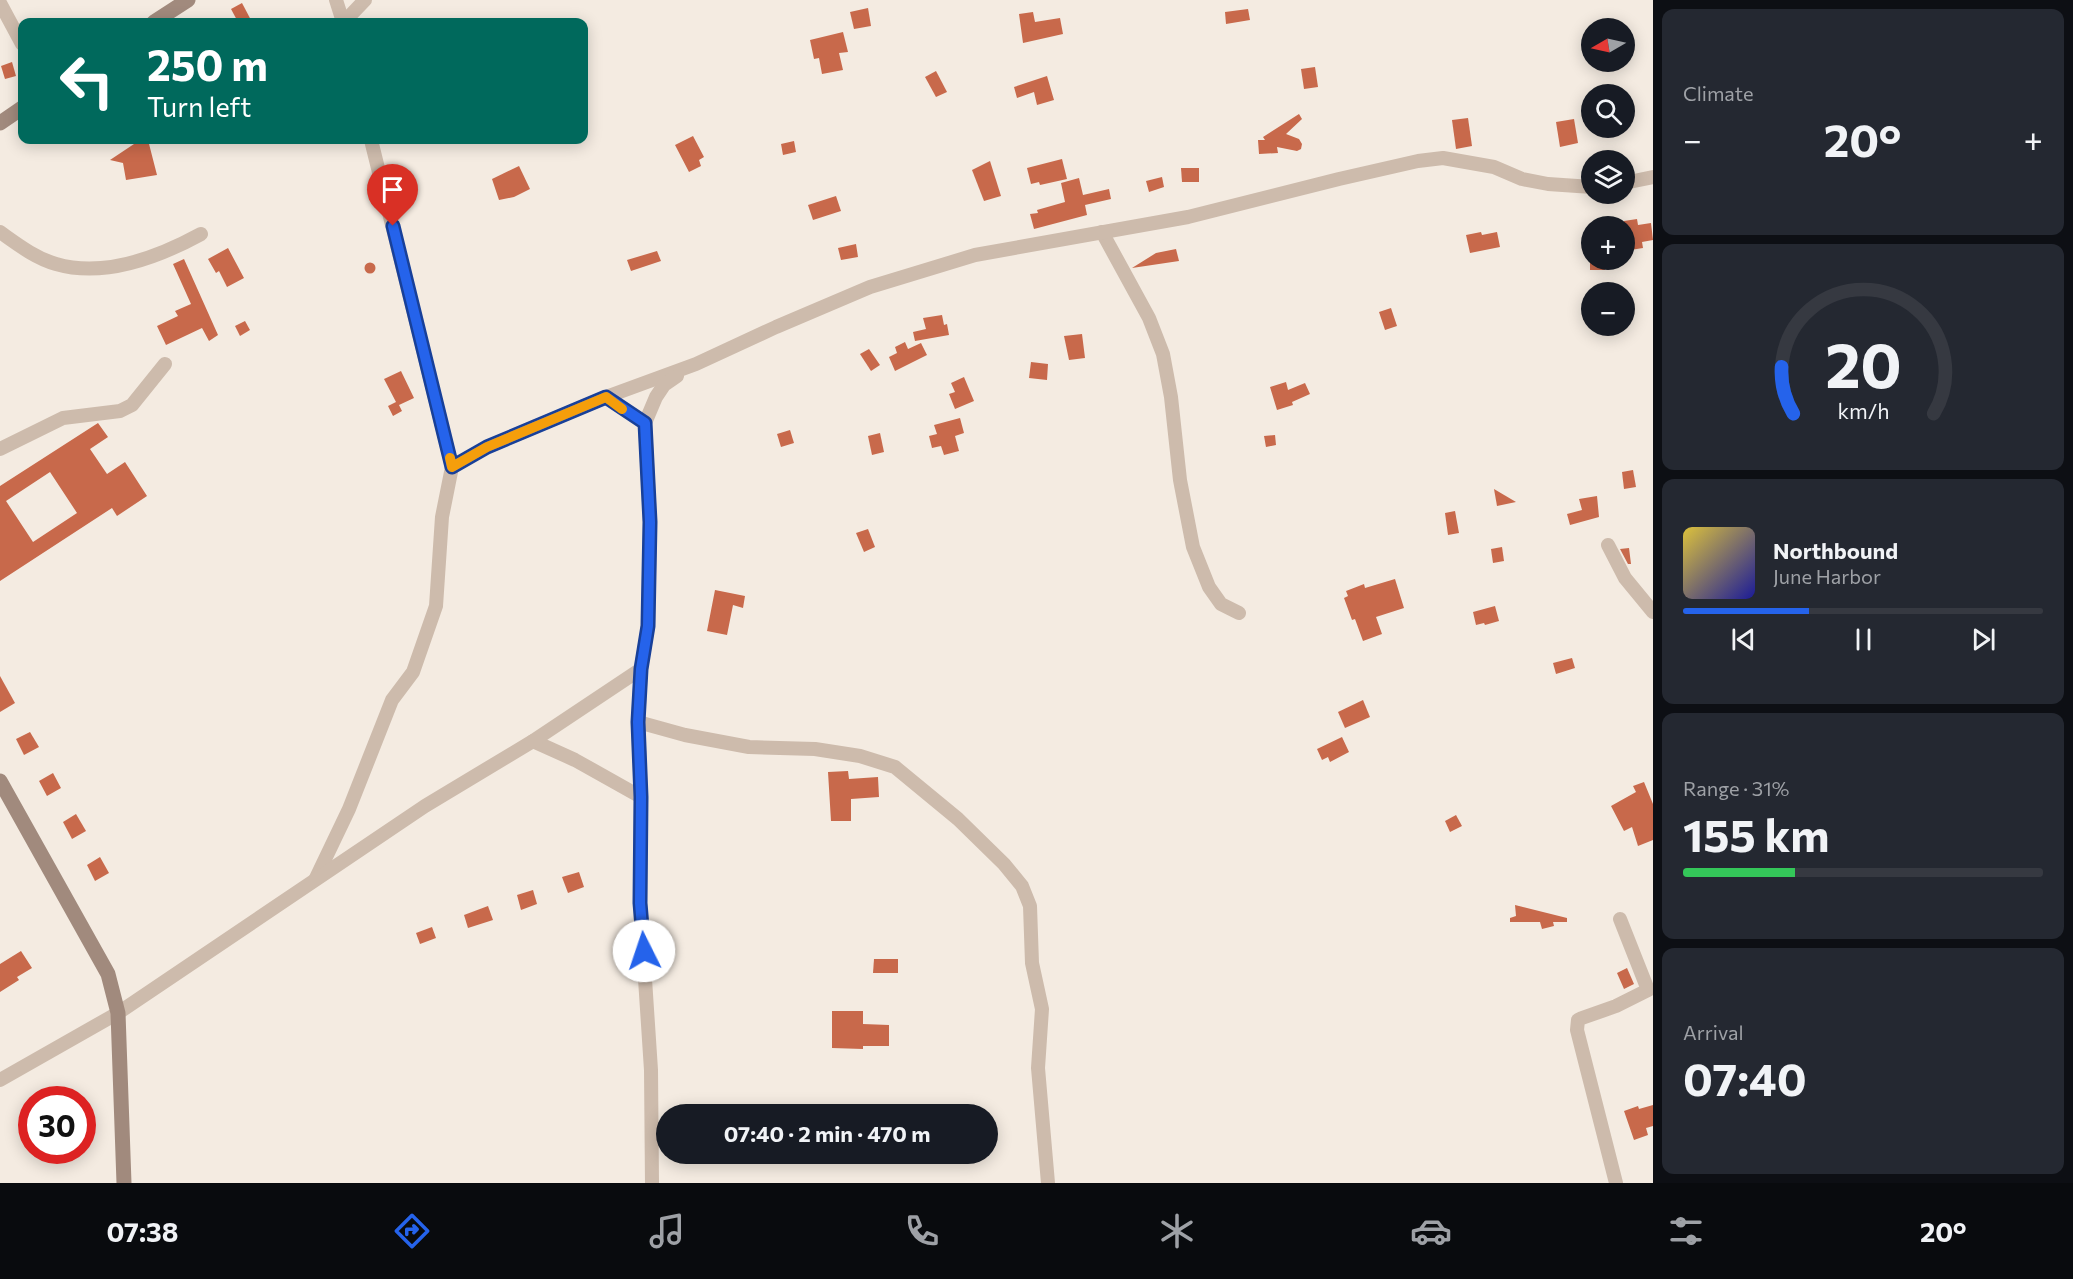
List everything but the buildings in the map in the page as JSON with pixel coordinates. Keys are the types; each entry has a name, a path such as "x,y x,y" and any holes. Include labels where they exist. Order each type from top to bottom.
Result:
{"street":[{"path":"160,18 188,0"},
{"path":"336,0 342,18"},
{"path":"347,18 364,0"},
{"path":"0,3 18,37"},
{"path":"0,123 18,111"},
{"path":"316,878 349,809 392,700 413,672 436,606 442,517 452,467 372,144"},
{"path":"452,467 487,447 606,397 696,364 870,287 975,255 1188,217 1339,179 1418,161 1443,158 1494,167 1522,179 1581,186"},
{"path":"1635,181 1653,177"},
{"path":"0,232 38,257 56,264 94,269 111,267 167,251 201,234"},
{"path":"1102,232 1149,318 1163,354 1171,397 1180,480 1193,547 1209,587 1221,604 1239,613"},
{"path":"0,449 63,418 120,411 132,405 165,364"},
{"path":"652,1183 651,1070 640,903 641,797 638,722 641,669 648,626 650,522 645,423 664,385 696,364"},
{"path":"606,397 645,423"},
{"path":"1608,545 1624,578 1653,612"},
{"path":"0,1080 118,1013 425,806 532,741 641,669"},
{"path":"638,722 685,735 748,747 815,749 860,756 895,767 958,819 1004,864 1022,886 1030,906 1032,963 1042,1009 1038,1068 1048,1183"},
{"path":"532,741 575,760 641,797"},
{"path":"0,781 108,974 118,1013 124,1183"},
{"path":"1616,1183 1580,1043 1577,1023 1582,1018 1616,1006 1650,989 1620,919"}],"slow traffic":[{"path":"450,458 452,467 487,447 606,397 622,409"}],"route":[{"path":"393,226 452,467 487,447 606,397 645,423 650,522 648,626 641,669 638,722 641,797 640,903 644,951"}]}
